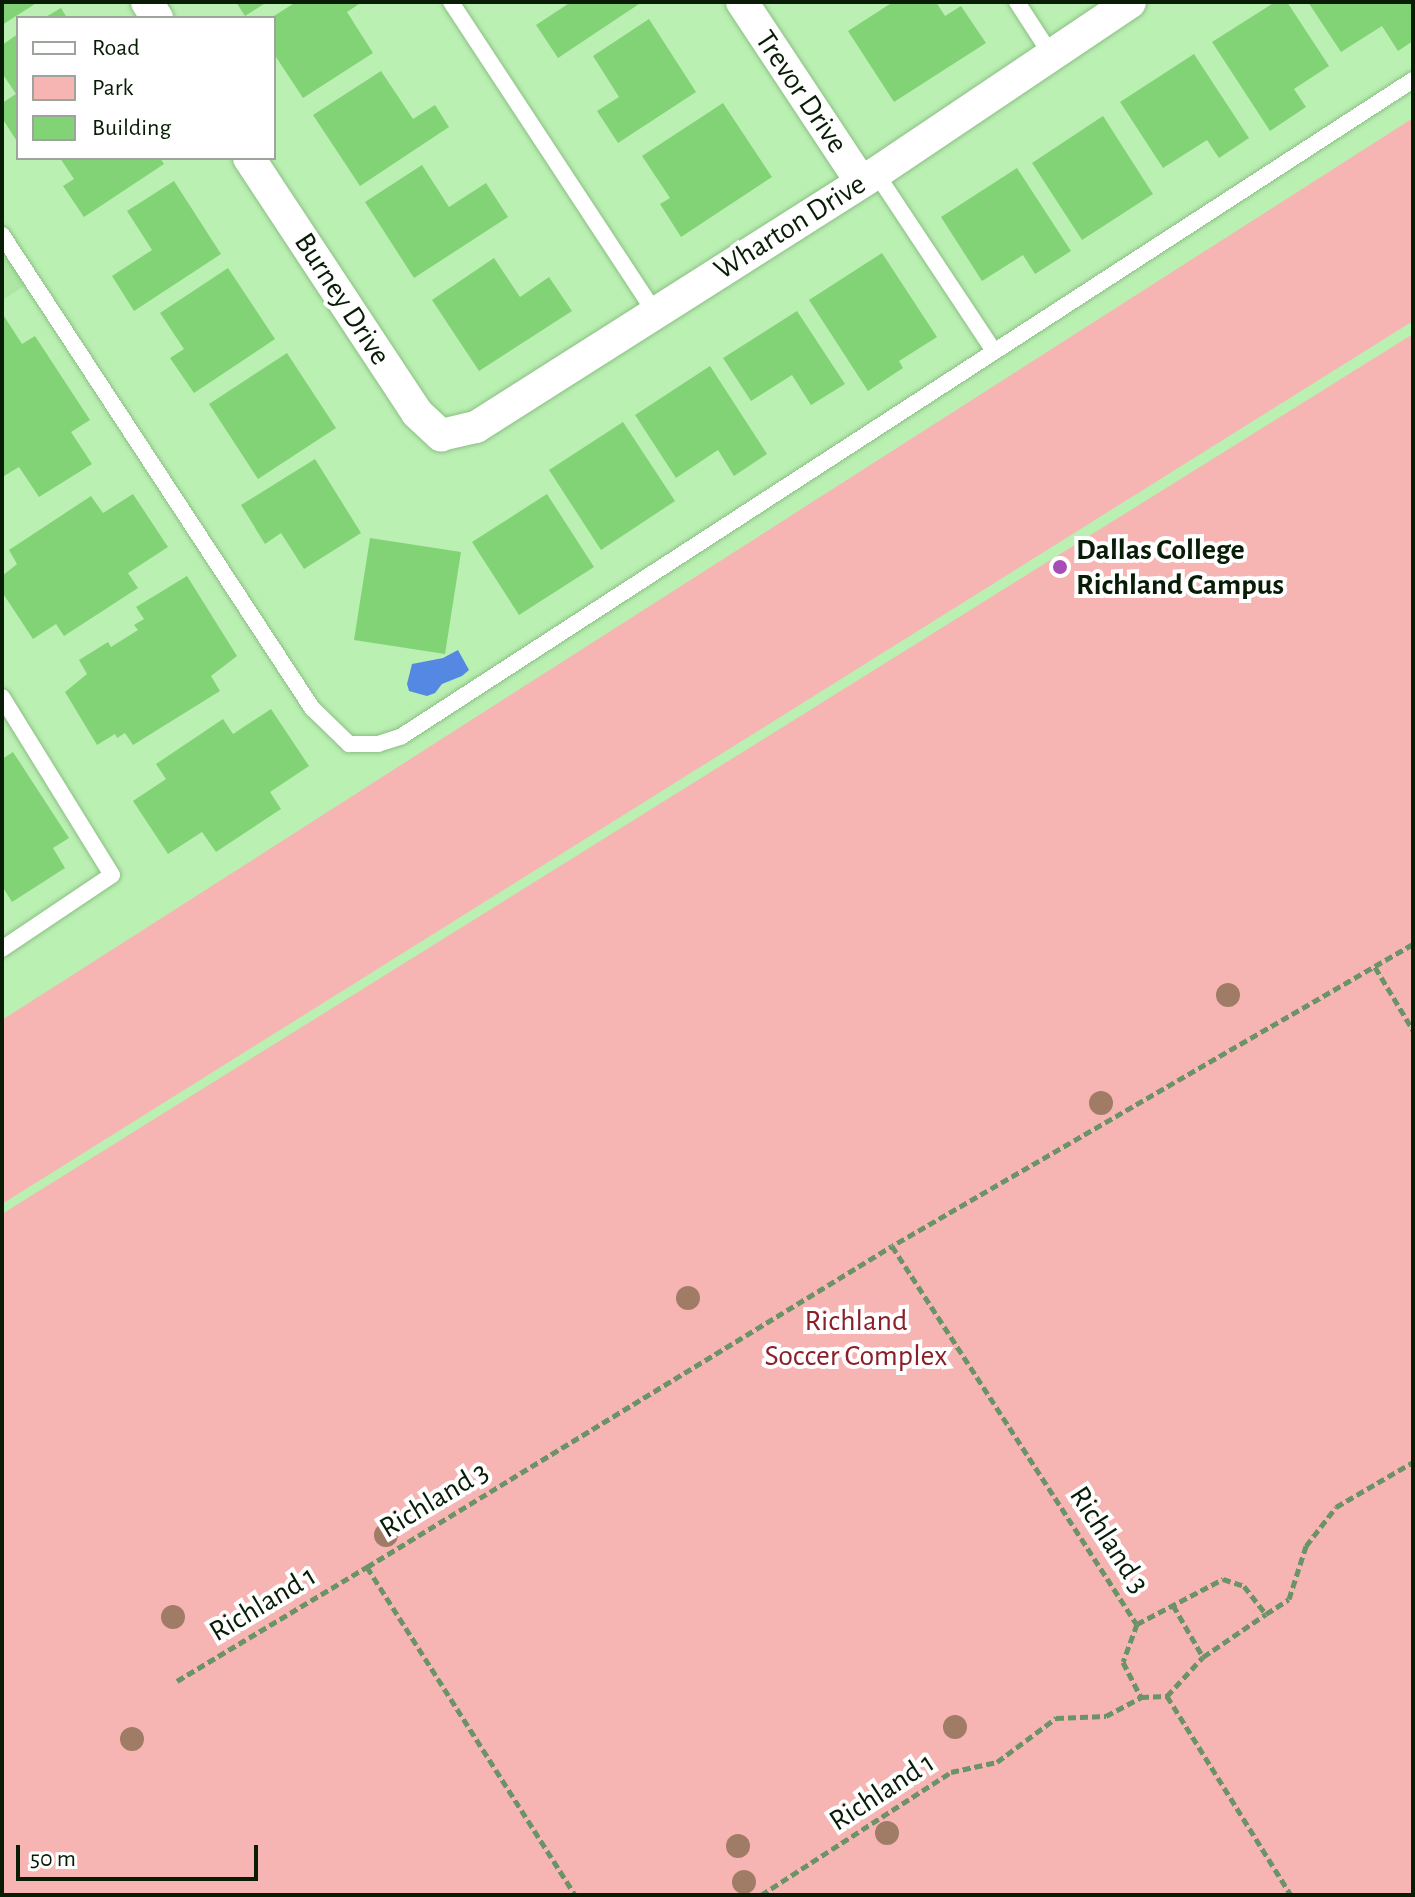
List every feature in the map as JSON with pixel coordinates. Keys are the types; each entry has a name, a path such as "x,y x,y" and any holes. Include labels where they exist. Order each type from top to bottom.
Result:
{"street":[{"name":"Trevor Drive","path":"742,2 868,177"},
{"name":"Wharton Drive","path":"441,435 476,427 868,177 1130,2"},
{"name":"Burney Drive","path":"250,160 417,413 441,435"}],"lane":[{"path":"451,2 655,313"},
{"path":"1017,2 1050,53"},
{"path":"2,235 312,708 349,744 378,744 402,736 1413,80"},
{"path":"868,177 993,350"},
{"path":"2,697 112,875 2,949"}],"path":[{"name":"Richland 3","path":"367,1567 892,1246 1413,944"},
{"path":"1375,967 1413,1030"},
{"name":"Richland 3","path":"892,1246 1137,1624 1223,1579 1244,1586 1266,1614"},
{"path":"1291,1895 1167,1696 1203,1657 1289,1599 1306,1546 1336,1507 1413,1462"},
{"path":"367,1567 575,1895"},
{"name":"Richland 1","path":"177,1681 367,1567"},
{"path":"1173,1605 1203,1657"},
{"path":"1137,1624 1123,1662 1141,1697"},
{"name":"Richland 1","path":"761,1895 951,1772 997,1762 1056,1718 1106,1716 1141,1697 1167,1696"}],"shaded area":[{"path":"2,245 28,284 2,300"}],"green space":[{"path":"1413,118 1413,321 2,1204 2,1020"},
{"name":"Richland Soccer Complex","path":"1413,334 1413,1895 2,1895 2,1214"}],"water":[{"path":"458,650 469,670 462,676 442,684 435,693 427,696 409,691 407,684 412,664 443,658"}],"building":[{"path":"2,2 38,2 16,16 2,25"},
{"path":"236,2 267,2 245,16"},
{"path":"296,2 362,2 347,12 373,53 303,98 276,57 274,16"},
{"path":"571,2 642,2 558,58 536,25"},
{"path":"893,2 936,2 945,16 961,6 986,43 894,102 848,31"},
{"path":"1275,2 1287,2 1329,66 1294,89 1306,107 1270,131 1212,42"},
{"path":"1308,2 1412,2 1413,41 1398,51 1382,26 1341,52"},
{"path":"61,8 66,16 47,16"},
{"path":"649,19 696,92 618,143 597,111 619,97 593,56"},
{"path":"16,35 16,94 2,73 2,45"},
{"path":"1194,54 1249,138 1219,158 1207,140 1163,168 1120,102"},
{"path":"381,71 413,119 435,105 449,127 360,186 313,115"},
{"path":"16,94 16,140 2,118 2,103"},
{"path":"723,103 772,177 681,237 660,204 670,198 642,156"},
{"path":"1103,116 1153,194 1082,240 1032,163"},
{"path":"61,160 161,160 164,164 84,217 63,186 74,179"},
{"path":"422,165 449,207 486,183 508,217 414,278 365,202"},
{"path":"1017,168 1071,251 1035,274 1023,255 982,281 941,217"},
{"path":"174,181 221,254 134,311 112,276 152,250 127,211"},
{"path":"882,253 937,337 899,361 903,368 868,391 809,300"},
{"path":"494,258 520,297 549,277 572,311 479,371 432,300"},
{"path":"228,268 275,339 194,393 170,358 184,349 160,313"},
{"path":"797,311 845,384 811,405 792,375 751,401 723,358"},
{"path":"2,313 22,344 35,336 90,420 71,432 92,464 39,497 19,467 4,476 2,473"},
{"path":"287,353 336,428 258,479 209,404"},
{"path":"710,366 767,454 734,476 718,450 676,478 635,415"},
{"path":"623,422 675,501 601,550 549,470"},
{"path":"315,459 361,533 304,569 281,533 265,544 241,505"},
{"path":"133,494 168,547 128,573 138,588 64,636 56,624 33,639 2,592 2,576 17,564 9,550 91,496 103,513"},
{"path":"547,494 594,567 519,615 472,542"},
{"path":"370,538 461,552 445,654 354,640"},
{"path":"187,576 237,656 211,676 220,691 133,745 125,733 117,738 115,734 97,745 65,692 87,674 79,660 108,642 111,647 138,630 134,625 144,619 136,607"},
{"path":"271,709 309,766 270,792 281,809 216,852 202,832 168,854 133,801 166,779 156,764 223,719 233,734"},
{"path":"13,752 69,838 53,848 65,868 12,902 2,886 2,759"}],"place":[{"name":"Dallas College Richland Campus","path":"1060,567"}]}
